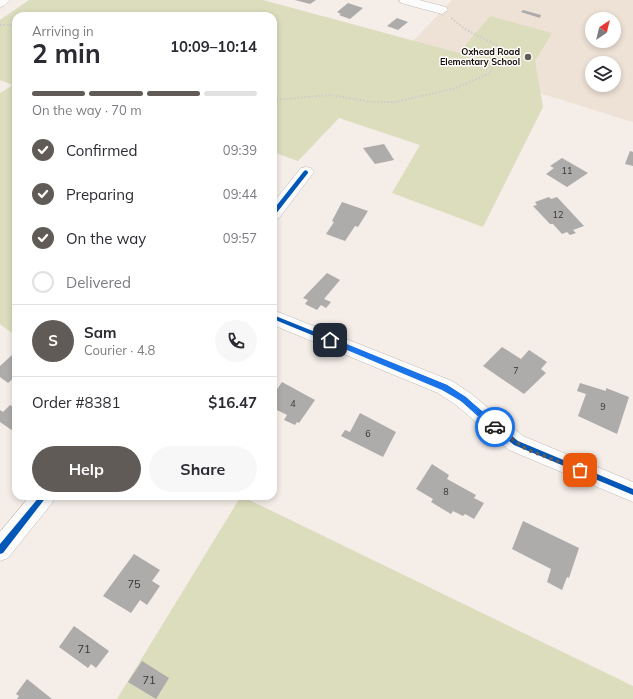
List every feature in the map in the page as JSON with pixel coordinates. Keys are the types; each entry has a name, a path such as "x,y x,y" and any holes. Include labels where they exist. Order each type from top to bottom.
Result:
{"street":[{"path":"0,3 4,0"},
{"path":"405,0 442,10"},
{"path":"277,209 306,172"},
{"path":"277,318 445,388 463,399 516,444 633,492"},
{"path":"0,550 41,500"}],"path":[{"path":"277,100 330,95 372,102 396,102 456,88 490,73 502,48 465,29 442,10"},
{"path":"0,25 12,25"}],"shaded area":[{"name":"Oxhead Road Elementary School","path":"452,0 633,0 633,122 404,51"}],"green space":[{"path":"29,0 263,0 459,53 490,16 552,33 535,61 543,107 483,227 392,193 420,145 339,118 298,161 277,153 277,12 12,12 12,85 0,80 0,20"},
{"path":"12,86 12,333 0,324 0,93"},
{"path":"239,500 249,500 633,686 633,699 117,699"}],"building":[{"path":"295,0 316,0 310,4"},
{"path":"348,3 363,8 350,19 339,15 341,14 337,12"},
{"path":"523,10 541,15 540,18 521,12"},
{"path":"397,18 408,22 398,30 387,26"},
{"path":"384,144 394,160 375,164 363,148"},
{"path":"630,151 633,152 633,166 625,164"},
{"path":"562,158 588,173 567,187 546,174 554,168 550,166"},
{"path":"549,197 551,199 557,197 584,226 573,230 576,233 570,235 567,232 562,234 533,206 537,205 535,202"},
{"path":"342,202 368,211 358,227 355,226 345,241 326,234 334,222 332,221"},
{"path":"327,273 340,280 324,299 331,302 326,308 321,305 317,310 305,304 308,300 303,298"},
{"path":"502,347 521,359 529,350 547,362 541,369 546,373 524,394 483,366"},
{"path":"12,355 12,380 8,383 0,377 0,366"},
{"path":"282,382 315,400 299,423 297,422 295,425 284,420 287,415 277,410 277,389"},
{"path":"580,383 606,391 606,388 629,397 617,434 578,416 586,394 577,391"},
{"path":"10,405 12,406 12,430 0,422 0,410 3,412"},
{"path":"360,413 396,432 383,457 341,436 345,430 350,432"},
{"path":"432,464 449,475 447,479 476,495 474,498 484,503 474,519 465,514 463,516 453,511 451,514 431,502 433,499 416,489"},
{"path":"523,521 579,548 569,578 567,577 562,590 547,582 551,569 512,549"},
{"path":"134,554 160,570 152,581 160,586 147,605 140,600 131,613 103,596"},
{"path":"74,626 109,651 96,668 91,664 88,668 59,647"},
{"path":"142,661 169,678 156,699 128,682"},
{"path":"27,679 52,699 17,699 19,696 16,694"}],"cycle path":[{"path":"277,209 306,172"},
{"path":"277,319 445,387 463,399 516,443 633,492"},
{"path":"0,550 41,500"}],"way so far":[{"path":"495,427 516,444 580,470"}],"place":[{"name":"Oxhead Road Elementary School","path":"528,57"}],"route":[{"path":"330,340 445,388 463,399 495,427"}]}
